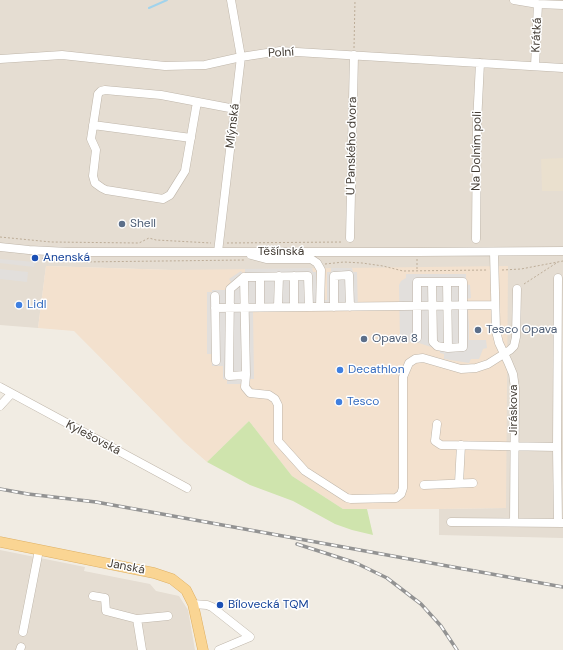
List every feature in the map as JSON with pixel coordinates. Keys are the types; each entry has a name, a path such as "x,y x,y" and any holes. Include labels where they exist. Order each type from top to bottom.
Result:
{"main road":[{"name":"Janská","path":"0,542 164,575 176,581 183,587 194,604 203,650"}],"street":[{"name":"Mlýnská","path":"218,252 241,57 231,0"},
{"path":"514,0 538,4 563,5"},
{"name":"Krátká","path":"535,66 538,4"},
{"name":"Polní","path":"0,59 62,55 165,66 204,65 280,51 563,68"},
{"name":"U Panského dvora","path":"348,240 354,55"},
{"name":"Na Dolním poli","path":"476,239 477,123 480,63"},
{"path":"197,102 185,170 170,195 163,199 106,190 95,183 93,176 96,150 90,139 98,94 101,91 105,90 161,95 235,109"},
{"path":"93,125 191,138"},
{"name":"Těšínská","path":"0,247 68,252 563,251"},
{"path":"242,252 266,259 311,259 317,263 321,270 320,307"},
{"name":"Jiráskova","path":"494,252 496,331 499,343 513,374 515,388 514,522"},
{"path":"334,307 334,276 349,275 350,307"},
{"path":"278,307 279,276"},
{"path":"294,276 294,307"},
{"path":"246,375 229,376 230,289 244,277 308,276 309,307"},
{"path":"244,277 245,387 250,393 269,395 276,398 278,405 278,442 305,471 347,498 351,499 396,498 401,494 403,488 403,377 409,363 415,359 423,358 461,369 476,368 488,364 514,346 516,341 517,289"},
{"path":"260,277 260,307"},
{"path":"451,522 560,523 557,447 558,278"},
{"path":"417,338 417,282 432,282 448,282 463,282 463,348 436,346 433,342 432,282"},
{"path":"448,282 448,348"},
{"path":"215,296 216,361"},
{"path":"215,308 495,305"},
{"name":"Kylešovská","path":"0,387 187,488"},
{"path":"0,406 11,394"},
{"path":"437,424 435,441 437,444 514,446"},
{"path":"459,483 461,445"},
{"name":"Jiráskova","path":"514,446 557,447"},
{"path":"424,485 472,483"},
{"path":"23,632 39,550"},
{"path":"93,596 104,598 106,611 137,619 168,616"},
{"path":"194,604 212,607 250,637 219,650"},
{"path":"137,619 142,650"}],"path":[{"path":"354,55 355,0"},
{"path":"0,237 51,242 139,243 149,238 156,240 219,243 348,240"},
{"path":"35,258 81,262 249,260"},
{"path":"320,266 326,263 344,262 383,266 403,271 494,270 521,269 563,260"},
{"path":"517,289 559,261"}],"shaded area":[{"path":"0,0 563,0 563,538 439,535 439,509 505,508 172,270 46,266 38,328 0,325"},
{"path":"563,158 563,191 542,191 541,159"},
{"path":"0,259 35,262 34,267 0,263"},
{"path":"46,266 172,270 508,266 506,508 343,509 292,476 249,421 207,462 184,442 74,331 38,328"},
{"path":"312,268 313,272 316,272 317,300 327,300 327,272 331,272 331,268 352,268 353,272 357,272 358,311 253,311 254,379 242,379 241,384 227,384 227,380 223,379 223,366 212,366 212,354 207,354 207,292 212,292 212,290 225,290 232,283 229,279 241,271 243,274 245,273 245,269"},
{"path":"0,269 28,272 27,282 0,279"},
{"path":"406,274 466,274 466,284 470,285 471,298 467,299 469,340 486,340 487,348 483,349 479,359 471,359 469,363 444,359 444,354 440,353 440,349 416,342 400,343 399,285 401,281 406,278"},
{"path":"0,550 85,567 84,571 150,584 156,591 179,596 188,610 195,650 0,650"}],"green space":[{"path":"249,421 292,476 343,509 367,509 373,535 335,524 293,501 250,485 207,462"}],"waterway":[{"path":"149,8 167,0"}],"railway":[{"path":"0,489 96,502 563,587"},
{"path":"297,544 356,563 387,578 421,604 441,626 457,650"}],"place":[{"name":"Shell","path":"122,224"},
{"name":"Anenská","path":"35,258"},
{"name":"Lidl","path":"19,305"},
{"name":"Tesco Opava","path":"478,330"},
{"name":"Opava 8","path":"364,339"},
{"name":"Decathlon","path":"340,370"},
{"name":"Tesco","path":"339,402"},
{"name":"Bílovecká TQM","path":"220,605"}]}
